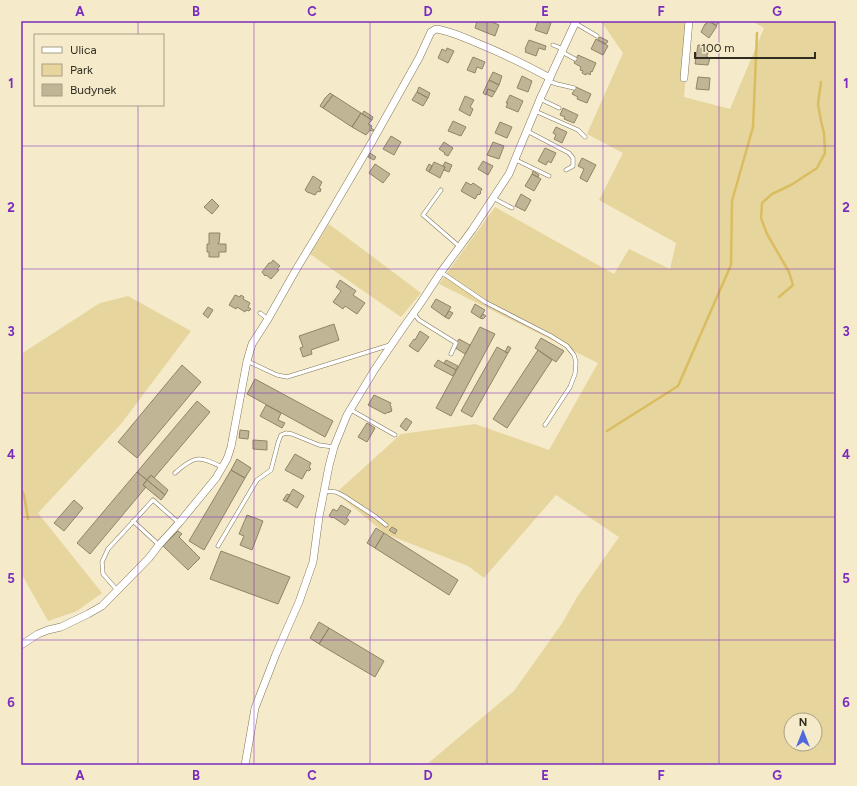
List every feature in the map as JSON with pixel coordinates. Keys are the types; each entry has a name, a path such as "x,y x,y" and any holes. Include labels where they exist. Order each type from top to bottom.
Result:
{"street":[{"path":"684,78 689,21"},
{"path":"245,765 255,708 276,654 299,602 313,562 319,517 329,466 334,447 350,410 375,368 509,174 540,99 575,22"},
{"path":"21,646 38,634 61,627 102,606 150,558 216,478 227,459 231,447 247,361 252,344 373,140 419,58 431,32 436,29 445,30 494,50 549,79"}],"lane":[{"path":"575,22 596,36"},
{"path":"553,45 575,59"},
{"path":"549,79 557,84 574,88"},
{"path":"540,99 559,108"},
{"path":"535,111 578,130 585,137"},
{"path":"527,130 569,152 572,158 572,166 566,170"},
{"path":"514,160 549,176"},
{"path":"441,190 423,215 460,247"},
{"path":"493,198 512,208"},
{"path":"441,272 486,302 551,336 567,346 574,355 576,362 575,374 570,387 545,425"},
{"path":"260,313 268,319"},
{"path":"413,314 456,344 451,354"},
{"path":"247,361 287,378 391,345"},
{"path":"350,410 395,435"},
{"path":"218,546 257,480 272,470 281,435 286,433 292,434 319,445 334,447"},
{"path":"175,473 185,464 195,459 204,459 222,467"},
{"path":"324,492 336,492 344,496 386,525"},
{"path":"117,590 103,574 102,562 108,548 153,500 179,523"},
{"path":"133,522 160,545"}],"green space":[{"path":"601,21 691,21 684,97 730,109 764,28 752,21 836,21 836,765 426,765 514,691 563,622 577,597 619,537 556,495 484,578 468,566 386,534 336,493 401,434 475,424 549,450 598,363 439,284 495,207 614,274 629,249 670,269 676,243 599,200 623,153 587,134 623,53"},
{"path":"329,224 421,293 401,317 310,254"},
{"path":"128,296 191,331 121,424 38,513 102,593 77,611 48,621 21,573 21,354 100,303"}],"building":[{"path":"477,21 490,21 499,25 495,36 475,28"},
{"path":"538,21 548,21 551,23 547,34 535,30"},
{"path":"709,21 717,26 709,38 701,32 705,24"},
{"path":"709,21 717,21 719,22 716,26"},
{"path":"600,37 608,41 606,44 598,40"},
{"path":"596,39 608,46 603,55 591,49"},
{"path":"529,40 546,46 545,50 539,48 536,56 525,52"},
{"path":"698,45 709,46 707,57 710,58 708,65 695,64"},
{"path":"447,48 454,51 448,63 438,58 442,49 446,51"},
{"path":"578,55 596,63 590,75 587,73 586,75 582,73 583,71 580,70 581,67 574,63"},
{"path":"473,57 485,62 482,69 477,67 475,73 467,70"},
{"path":"493,72 502,76 499,85 489,80"},
{"path":"522,76 532,81 528,92 517,88"},
{"path":"698,77 710,78 709,90 696,89"},
{"path":"489,80 499,85 495,92 488,89 486,95 483,93"},
{"path":"419,87 430,93 428,98 417,92"},
{"path":"576,87 591,94 587,103 577,99 578,97 572,94"},
{"path":"488,89 495,92 492,97 486,94"},
{"path":"417,92 428,98 423,106 412,100"},
{"path":"330,93 333,95 323,108 320,106"},
{"path":"333,95 361,113 352,127 323,108"},
{"path":"510,95 523,101 518,112 506,107 508,103 506,103"},
{"path":"465,96 474,100 470,107 473,109 470,116 459,110"},
{"path":"563,108 578,115 574,123 564,119 565,117 560,115"},
{"path":"364,111 373,117 372,120 362,114"},
{"path":"361,113 372,120 368,124 372,126 371,128 374,130 370,130 366,135 352,127"},
{"path":"453,121 466,127 461,136 448,131"},
{"path":"500,122 512,127 507,138 495,133"},
{"path":"556,127 567,132 562,143 554,139 556,135 553,133"},
{"path":"391,136 401,142 394,155 383,149"},
{"path":"444,142 453,148 448,156 439,149"},
{"path":"493,142 504,146 499,159 487,155"},
{"path":"545,148 556,153 551,163 548,161 546,165 538,161"},
{"path":"370,153 376,157 374,160 368,157"},
{"path":"582,158 596,165 587,182 580,178 584,169 578,166"},
{"path":"483,161 493,166 488,175 478,169"},
{"path":"434,162 445,167 440,178 429,172"},
{"path":"445,162 452,165 449,172 444,170 445,167 443,166"},
{"path":"375,164 390,174 383,183 369,173"},
{"path":"429,164 432,166 429,172 426,170"},
{"path":"533,171 539,175 538,177 532,174"},
{"path":"532,174 541,179 534,191 525,186"},
{"path":"313,176 322,182 319,188 321,189 320,192 318,191 315,195 305,190"},
{"path":"466,182 471,185 473,183 482,189 480,192 481,193 479,195 478,194 475,199 461,191"},
{"path":"521,194 531,200 525,211 515,206"},
{"path":"212,199 219,206 212,214 204,207"},
{"path":"209,233 220,233 218,244 226,244 226,252 219,252 219,257 209,257 209,252 207,252 207,244 209,244"},
{"path":"273,260 280,266 277,269 279,270 271,279 266,275 265,276 262,272"},
{"path":"340,280 356,291 353,295 365,303 357,314 345,306 343,309 333,302 341,291 336,287"},
{"path":"235,295 240,297 241,295 244,297 243,299 250,303 248,307 251,309 249,311 246,310 245,312 237,307 236,309 229,305"},
{"path":"436,299 451,307 445,317 431,307"},
{"path":"475,304 485,310 480,318 471,312"},
{"path":"208,307 213,310 208,318 203,314"},
{"path":"449,311 453,313 449,319 445,317"},
{"path":"483,314 486,316 483,319 480,318"},
{"path":"334,324 339,340 311,350 312,354 303,357 300,348 303,347 299,336"},
{"path":"480,327 495,334 451,416 436,408"},
{"path":"420,331 429,337 418,352 409,346 414,339 415,340"},
{"path":"541,338 564,351 556,362 535,348"},
{"path":"459,339 470,345 465,354 454,347"},
{"path":"508,346 511,348 508,353 505,352"},
{"path":"497,347 508,353 472,417 461,411"},
{"path":"538,350 552,360 507,428 493,419"},
{"path":"438,360 456,370 453,376 434,366"},
{"path":"446,360 458,366 456,370 444,363"},
{"path":"182,365 201,382 137,458 118,442"},
{"path":"255,379 333,421 325,437 247,394"},
{"path":"374,395 391,403 391,412 390,411 389,413 388,412 385,414 368,405"},
{"path":"197,401 210,412 154,478 151,475 147,480 137,472"},
{"path":"266,405 281,413 278,420 285,423 282,428 260,416"},
{"path":"406,418 412,422 406,431 400,426"},
{"path":"367,423 375,428 367,442 358,437"},
{"path":"240,430 249,431 248,439 239,438"},
{"path":"253,440 267,441 267,450 253,449"},
{"path":"295,454 311,463 309,467 311,469 309,471 307,470 302,479 285,470"},
{"path":"237,459 251,468 245,478 231,470"},
{"path":"231,470 245,478 204,550 189,541"},
{"path":"137,472 147,480 143,485 146,487 90,554 77,543"},
{"path":"151,475 168,490 165,495 147,480"},
{"path":"147,480 165,495 161,500 143,485"},
{"path":"293,489 304,496 297,508 286,501"},
{"path":"287,494 290,495 286,502 283,500"},
{"path":"74,500 83,508 64,531 54,523"},
{"path":"341,505 351,511 346,518 349,520 345,525 329,516 333,509 337,511"},
{"path":"247,515 263,521 252,550 240,545 244,536 239,534"},
{"path":"392,527 397,530 395,534 389,530"},
{"path":"376,528 384,533 375,548 367,543"},
{"path":"178,531 182,534 179,537 200,558 188,570 163,546"},
{"path":"384,533 458,580 449,595 375,548"},
{"path":"221,551 290,577 278,604 210,579"},
{"path":"319,622 329,628 319,644 310,638"},
{"path":"329,628 384,661 375,677 319,644"}],"waterway":[{"path":"607,431 678,386 731,265 732,201 753,127 757,33"},
{"path":"779,297 793,285 789,272 767,234 761,218 762,203 772,194 791,185 817,168 825,153 824,133 818,104 821,82"},
{"path":"21,489 24,495 28,519"}]}
